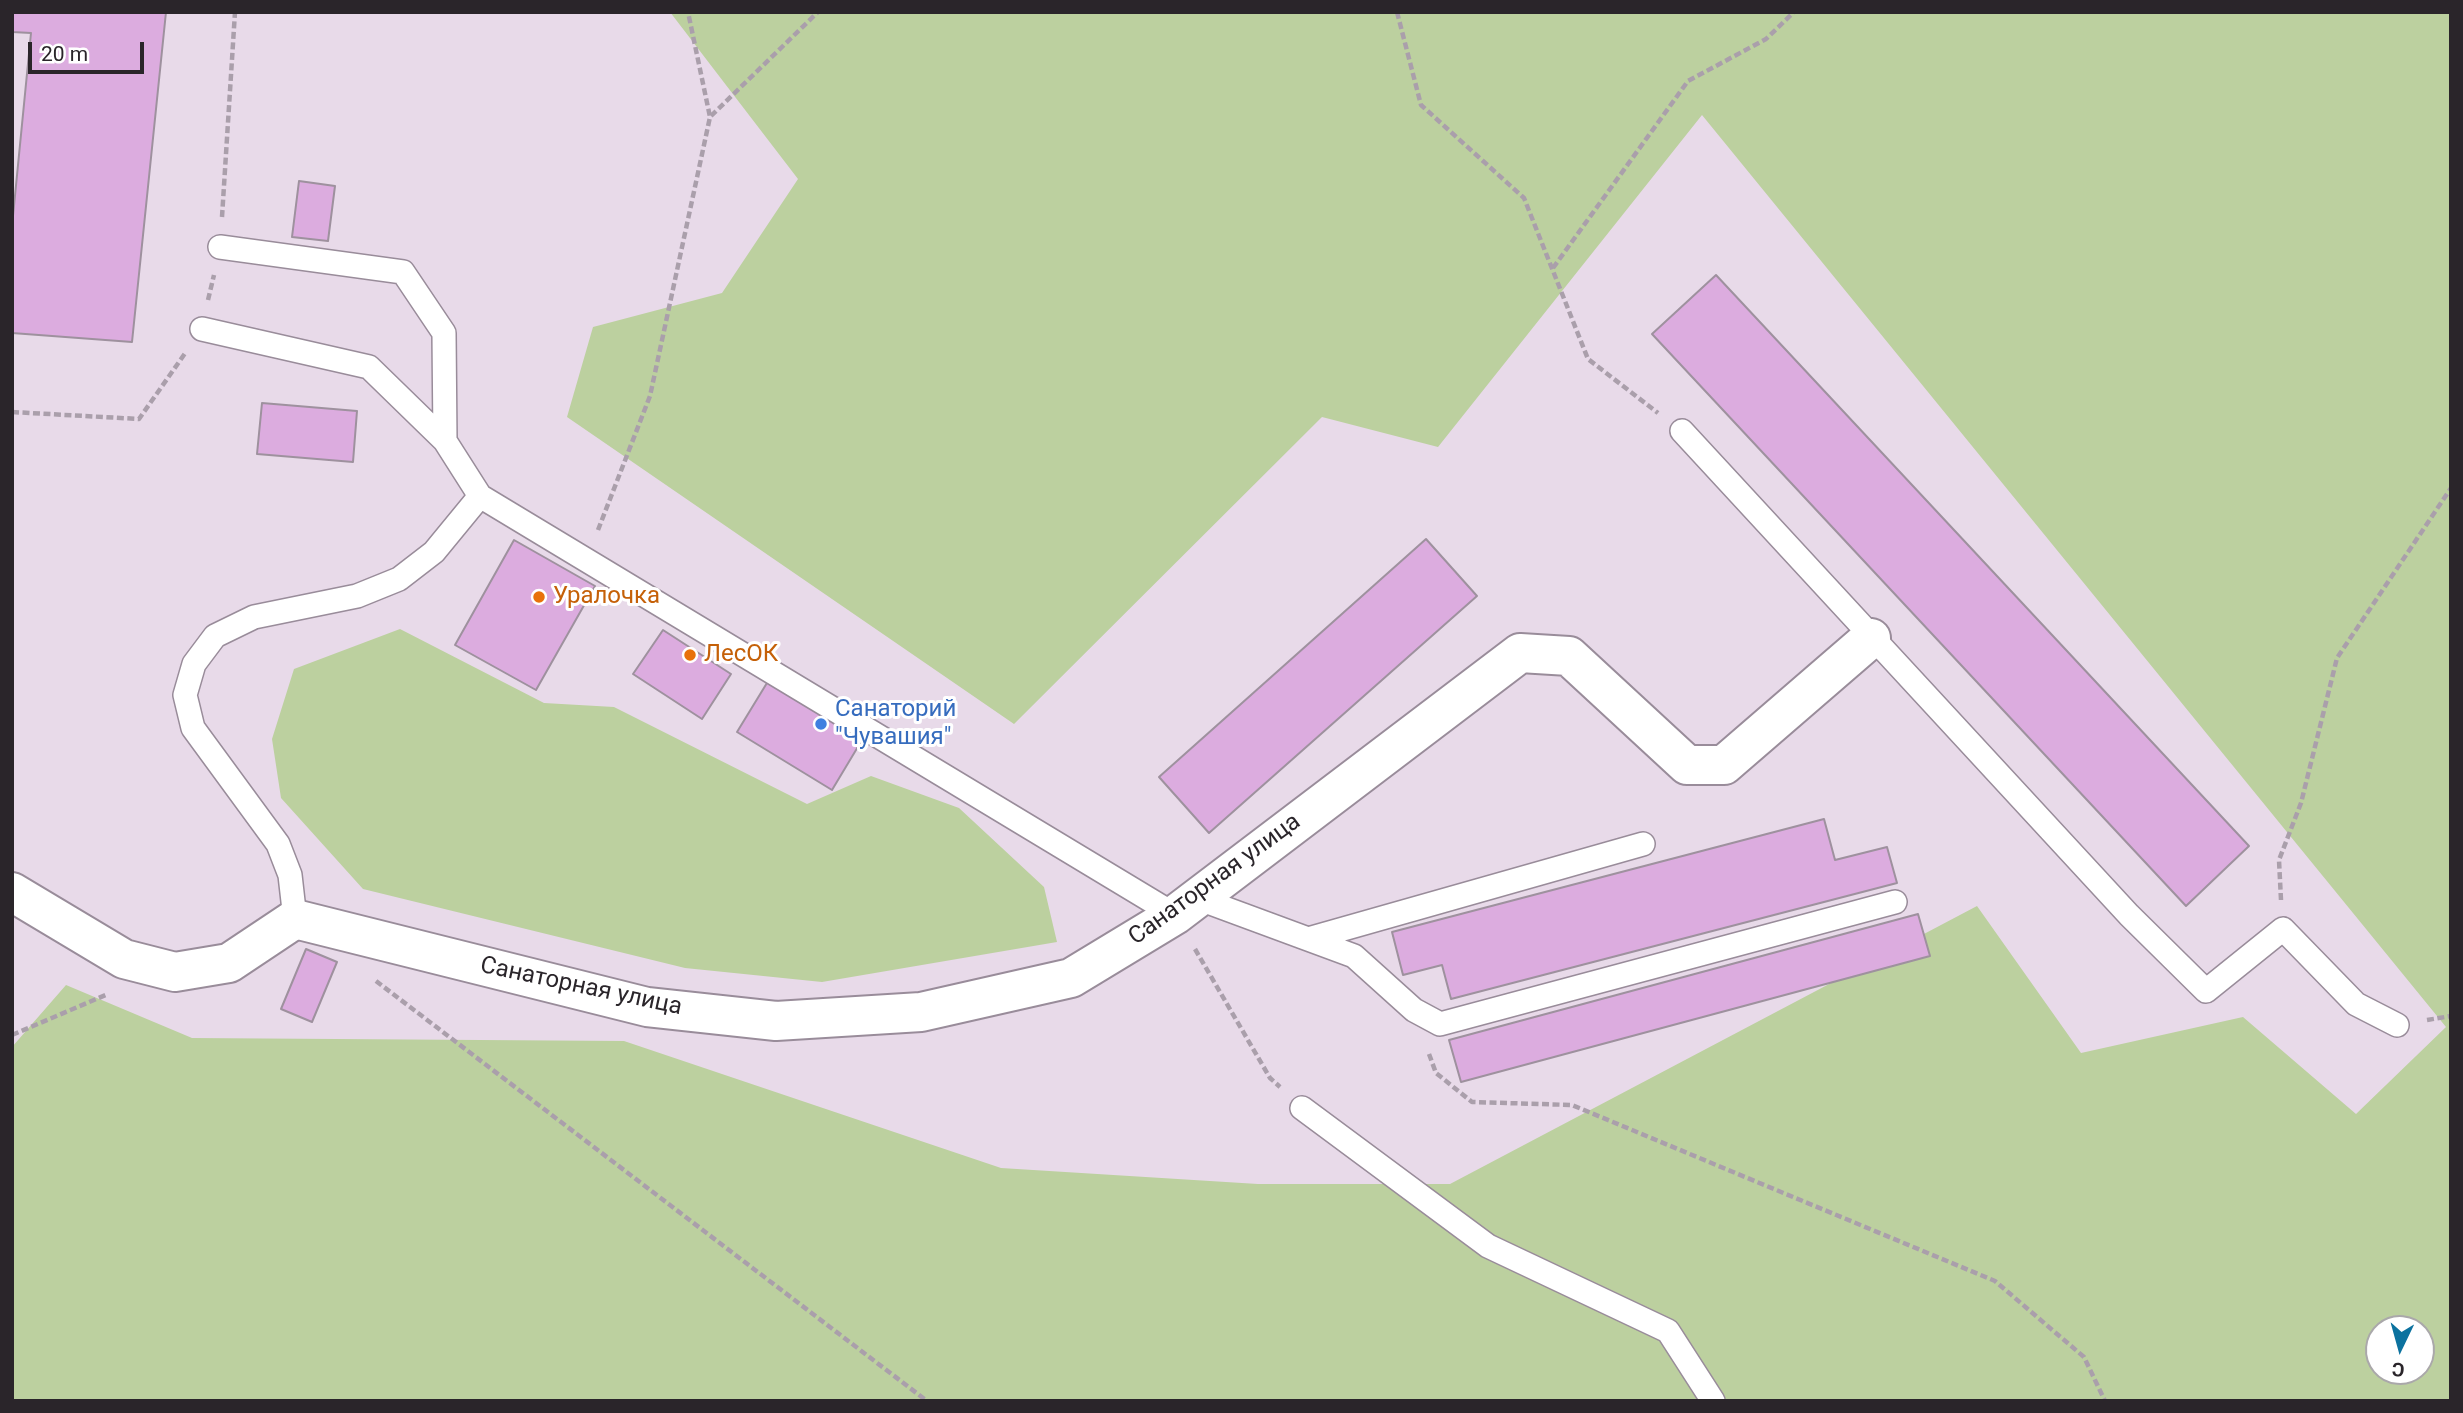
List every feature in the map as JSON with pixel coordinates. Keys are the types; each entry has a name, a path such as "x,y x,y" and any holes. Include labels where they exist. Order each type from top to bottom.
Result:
{"street":[{"name":"Санаторная улица","path":"295,919 647,1007 776,1021 921,1012 1071,978 1186,906 1520,653 1569,656 1686,765 1724,765 1871,638"},
{"path":"12,892 124,959 175,972 229,963 295,919"}],"lane":[{"path":"220,247 403,272 444,332 445,442"},
{"path":"202,329 369,367 445,442 480,496 586,560 1186,906 1308,939 1354,956 1414,1010 1440,1024 1895,902"},
{"path":"1682,431 2129,915 2206,991 2283,929 2356,1004 2397,1026"},
{"path":"295,919 290,876 278,844 193,728 185,695 194,664 215,636 254,617 357,596 399,579 434,552 480,496"},
{"path":"1308,939 1643,844"},
{"path":"1302,1108 1488,1247 1668,1331 1713,1401"}],"path":[{"path":"12,412 139,419 202,329 220,247 235,12"},
{"path":"586,560 650,396 710,117 688,12"},
{"path":"710,117 818,12"},
{"path":"1397,12 1421,105 1524,198 1588,359 1682,431"},
{"path":"1553,268 1688,81 1766,40 1794,12"},
{"path":"2283,929 2279,860 2301,803 2337,658 2451,488"},
{"path":"1186,906 1270,1078 1302,1108"},
{"path":"12,1035 165,970"},
{"path":"373,978 928,1401"},
{"path":"1414,1010 1436,1073 1472,1102 1572,1105 1995,1281 2084,1357 2105,1401"}],"green space":[{"path":"670,12 2451,12 2451,1401 12,1401 12,1047 66,985 192,1038 624,1041 1001,1168 1258,1184 1450,1184 1977,906 2081,1053 2243,1017 2356,1114 2446,1027 1702,115 1438,447 1322,417 1014,724 567,417 593,327 722,293 798,179"},
{"path":"400,629 544,703 614,707 807,804 871,776 959,808 1044,887 1057,942 822,982 685,968 363,889 281,798 272,739 294,669"}],"building":[{"path":"12,12 166,12 132,342 12,333 12,226 31,33 12,32"},
{"path":"299,181 335,186 328,241 292,237"},
{"path":"1716,275 2249,846 2186,906 1652,334"},
{"path":"262,403 357,411 353,462 257,454"},
{"path":"1426,539 1477,596 1209,833 1159,777"},
{"path":"514,540 595,586 536,690 455,645"},
{"path":"663,630 731,674 702,719 633,674"},
{"path":"770,678 865,735 832,790 737,732"},
{"path":"1824,819 1835,860 1887,847 1897,883 1451,999 1442,965 1403,975 1392,932"},
{"path":"1918,914 1930,956 1461,1082 1449,1040"},
{"path":"306,949 337,962 312,1022 281,1009"}],"place":[{"name":"Уралочка","path":"539,597"},
{"name":"ЛесОК","path":"690,655"},
{"name":"Санаторий \"Чувашия\"","path":"821,724"}]}
